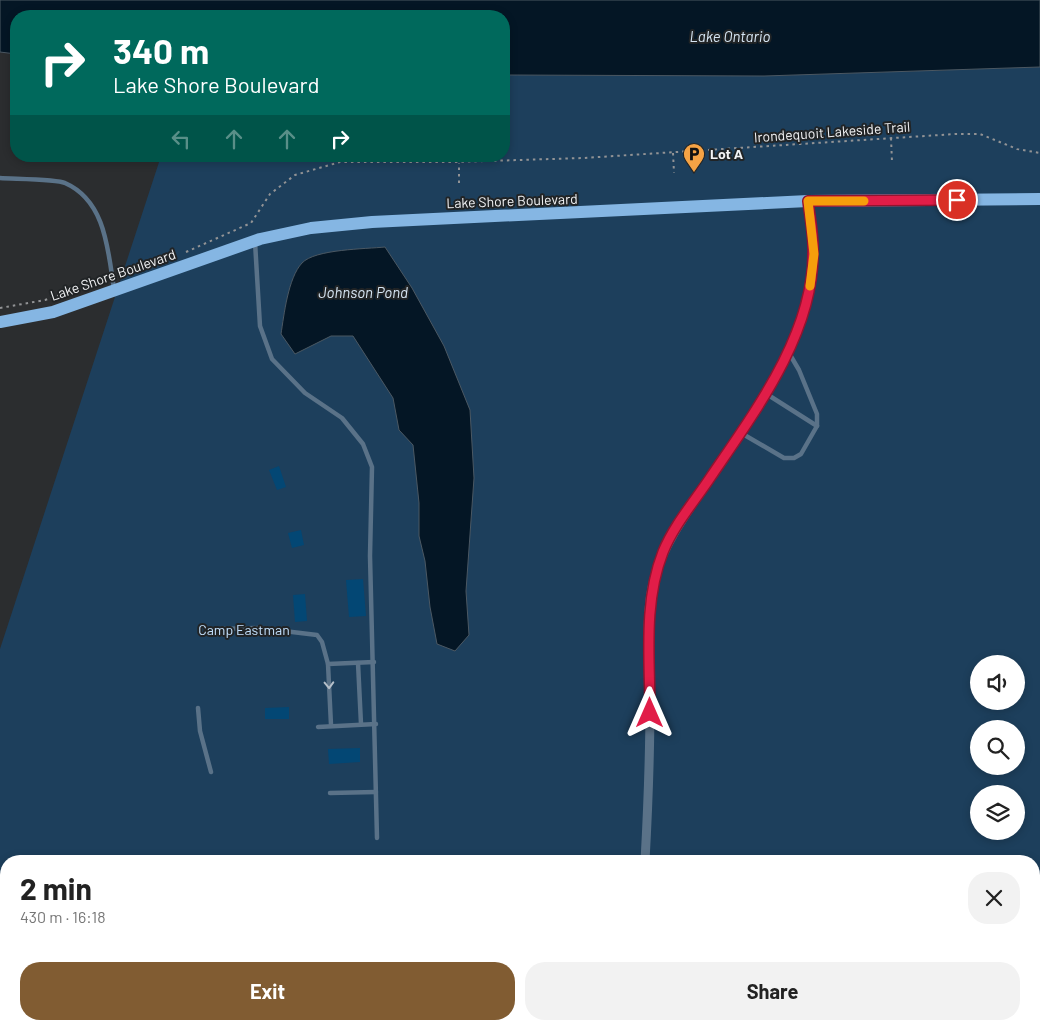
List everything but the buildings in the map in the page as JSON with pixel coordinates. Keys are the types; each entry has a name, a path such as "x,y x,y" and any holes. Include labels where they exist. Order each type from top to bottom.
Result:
{"main road":[{"name":"Lake Shore Boulevard","path":"0,322 53,312 255,241 311,228 372,222 808,201 1040,199"}],"street":[{"path":"645,855 650,731 649,614 654,580 664,550 764,393 788,351 801,323 809,293 814,254 808,201"}],"lane":[{"path":"0,178 64,182 77,190 91,204 101,221 114,292"},
{"path":"255,241 260,326 272,359 305,393 342,418 363,444 372,467 370,556 376,724 377,838"},
{"path":"740,432 784,458 794,458 801,454 817,426 817,414 799,370 788,351"},
{"path":"764,393 817,426"},
{"path":"221,629 258,628 317,635 322,642 328,664 331,725"},
{"path":"328,664 374,662"},
{"path":"358,663 361,724"},
{"path":"198,708 200,731 211,772"},
{"path":"318,726 376,724"},
{"path":"330,793 376,792"}],"path":[{"name":"Irondequoit Lakeside Trail","path":"510,160 583,158 980,134 1017,149 1040,153"},
{"path":"891,138 892,162"},
{"path":"672,152 674,173"},
{"name":"Irondequoit Lakeside Trail","path":"180,254 251,223 270,194 295,175 340,162 459,162"},
{"path":"459,162 459,183"},
{"path":"0,308 45,300 112,278"}],"green space":[{"name":"Camp Eastman","path":"1040,67 1040,855 0,855 0,649 159,162 510,162 510,75 764,76"}],"water":[{"name":"Lake Ontario","path":"0,0 1040,0 1040,67 764,76 510,75 510,10 10,10 10,53 0,52"},
{"name":"Johnson Pond","path":"385,247 412,288 444,346 470,410 474,478 466,591 469,635 455,651 437,644 430,607 425,561 419,536 419,503 413,445 399,430 393,398 353,336 331,336 295,354 281,334 290,287 302,263 309,258 329,252"}],"slow traffic":[{"path":"810,286 814,254 808,201 864,201"}],"place":[{"name":"Lot A","path":"694,173"}],"route":[{"path":"650,713 649,614 654,580 664,550 774,378 801,323 809,293 814,254 808,201 957,200"}]}
